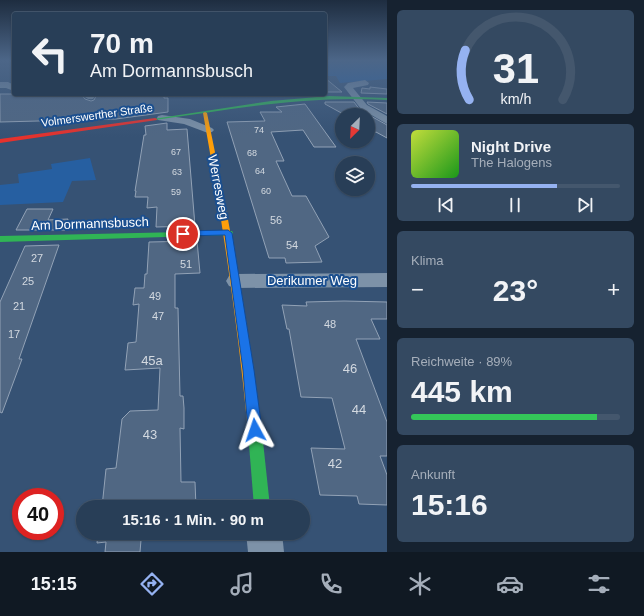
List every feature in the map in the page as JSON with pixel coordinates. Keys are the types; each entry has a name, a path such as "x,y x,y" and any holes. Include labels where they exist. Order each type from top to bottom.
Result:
{"street":[{"path":"349,86 348,86 354,96 364,107 387,121"},
{"name":"Volmerswerther Straße","path":"0,141 205,113 293,98 354,96 387,99"},
{"name":"Werresweg","path":"205,113 236,281 252,400 261,500"},
{"path":"162,118 186,121 208,130"},
{"name":"Am Dormannsbusch","path":"0,239 228,233"},
{"name":"Derikumer Weg","path":"236,281 387,280"},
{"path":"265,540 266,552"}],"shaded area":[{"path":"90,158 96,180 72,181 63,202 0,205 0,185 19,183 18,174 52,169 51,164"}],"building":[{"path":"327,86 334,86 342,92 327,92"},
{"path":"370,87 387,89 387,94 361,93 362,88 370,89"},
{"path":"0,94 12,94 12,96 83,96 85,99 91,101 94,100 96,96 164,96 164,98 168,98 168,112 116,119 0,122"},
{"path":"325,102 354,102 358,108 335,108 335,110 325,104"},
{"path":"367,102 387,103 387,114 368,104"},
{"path":"305,104 335,146 335,147 314,147 303,130 271,132 284,161 276,161 292,196 306,196 329,237 315,246 322,262 286,263 285,258 269,258 227,122 265,121 260,112 282,112 276,107"},
{"path":"375,118 387,125 387,138 376,132"},
{"path":"167,123 167,130 187,129 195,226 156,227 157,207 147,208 148,197 135,197 144,135 146,135 145,126"},
{"path":"27,209 53,209 48,220 68,219 65,230 16,230"},
{"path":"197,241 200,273 175,274 175,308 178,308 180,396 183,396 184,408 184,429 180,428 181,482 195,482 196,500 103,500 106,469 116,468 122,419 130,411 158,410 160,368 125,370 128,343 136,342 139,304 133,305 135,288 144,288 145,274 147,274 149,242"},
{"path":"59,245 19,359 22,359 2,413 0,412 0,302 25,246"},
{"path":"306,302 387,302 387,319 371,319 380,339 356,339 387,422 387,456 380,456 387,475 387,505 359,504 357,496 320,495 311,448 345,449 332,398 301,397 289,329 287,329 282,305 307,306"},
{"path":"97,540 141,540 140,552 105,552 106,542 97,543"}],"traffic: fast":[{"path":"155,119 300,99 329,97 387,99"},
{"path":"0,239 229,233"},
{"path":"255,432 261,500"}],"traffic: slow":[{"path":"205,113 234,272 246,352 255,432"}],"traffic: jam":[{"path":"0,141 155,119"}],"route":[{"path":"183,234 228,233 236,281 255,430"}]}
